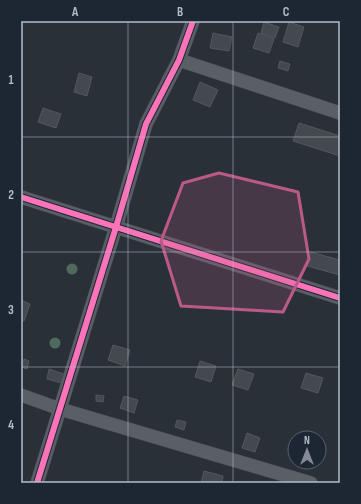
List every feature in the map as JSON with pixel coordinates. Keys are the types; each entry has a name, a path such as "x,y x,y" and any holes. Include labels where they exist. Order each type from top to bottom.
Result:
{"street":[{"path":"37,483 116,227 146,124 179,60 193,21"},
{"path":"179,60 340,113"},
{"path":"21,197 340,298"},
{"path":"21,396 60,409 310,483"}],"highlighted area":[{"path":"219,173 298,192 309,259 283,312 181,306 161,241 183,183"}],"building":[{"path":"264,22 279,27 275,38 261,33"},
{"path":"289,22 304,27 298,47 283,42"},
{"path":"213,33 232,37 229,51 210,48"},
{"path":"258,33 274,39 269,53 253,48"},
{"path":"280,61 290,64 288,71 278,68"},
{"path":"79,73 92,77 87,96 74,92"},
{"path":"200,82 218,90 210,107 193,100"},
{"path":"43,108 61,114 56,128 38,122"},
{"path":"299,123 340,136 340,156 293,141"},
{"path":"311,252 340,260 340,275 307,266"},
{"path":"21,300 30,304 24,321 21,320"},
{"path":"113,345 130,350 125,366 108,360"},
{"path":"24,359 29,361 27,369 21,367"},
{"path":"200,361 216,366 211,382 195,377"},
{"path":"49,369 67,375 65,384 47,379"},
{"path":"238,369 254,374 248,390 232,385"},
{"path":"306,373 323,378 318,393 301,388"},
{"path":"96,395 104,396 103,402 96,401"},
{"path":"124,396 138,400 134,413 120,408"},
{"path":"177,420 186,422 184,430 175,427"},
{"path":"247,433 260,438 255,452 242,448"},
{"path":"204,471 223,476 222,483 201,483"}],"cycle path":[{"path":"37,483 116,227 146,124 179,60 193,21"},
{"path":"21,197 340,298"}]}
